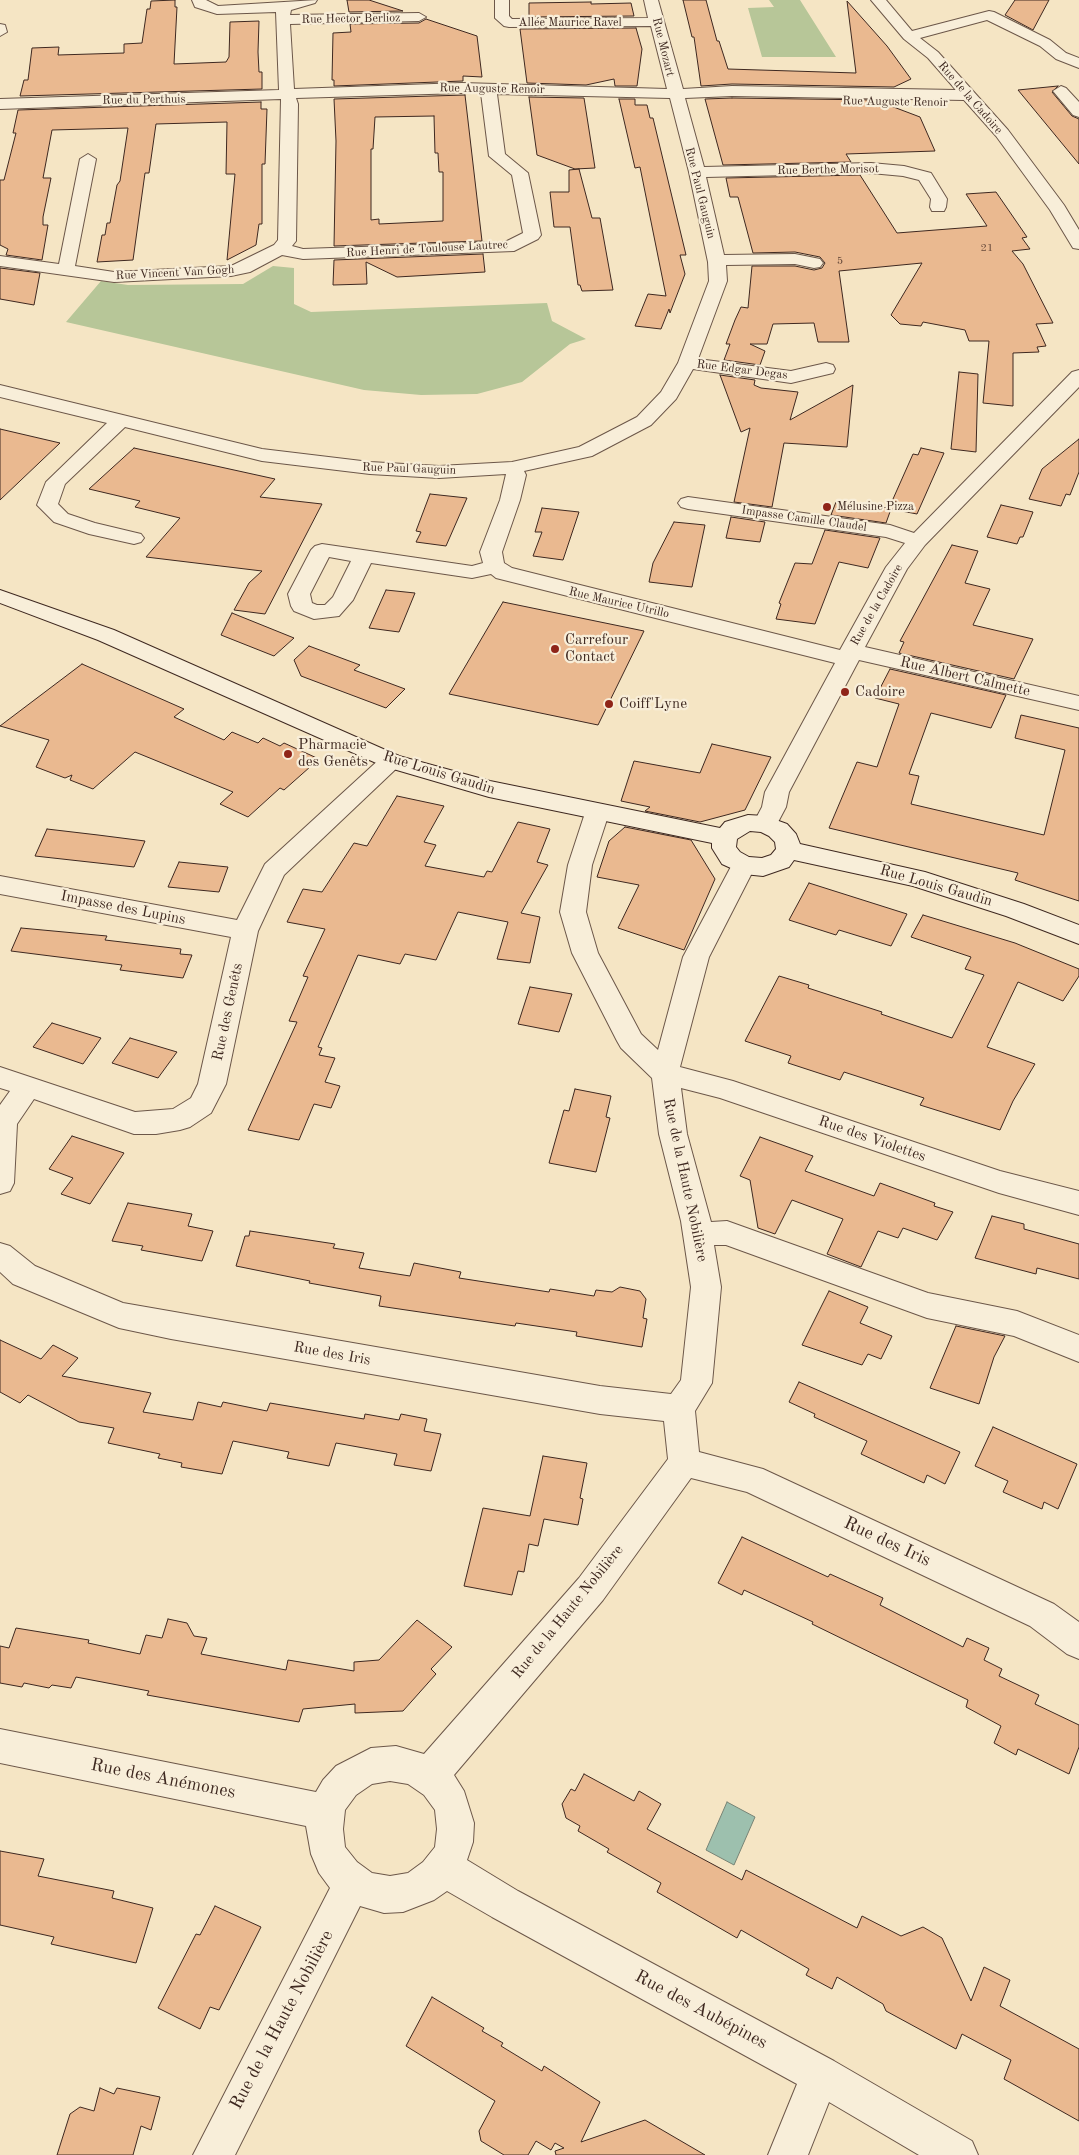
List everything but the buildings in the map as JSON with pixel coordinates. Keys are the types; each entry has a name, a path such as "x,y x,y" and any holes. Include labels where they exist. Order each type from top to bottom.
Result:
{"street":[{"name":"Rue Hector Berlioz","path":"200,0 200,4 217,10 420,17"},
{"name":"Rue Hector Berlioz","path":"283,13 310,0"},
{"name":"Allée Maurice Ravel","path":"502,0 502,18 509,23 656,22"},
{"name":"Rue Mozart","path":"651,0 676,94"},
{"name":"Rue de la Cadoire","path":"878,0 913,39 959,100 1002,133 1018,158 1058,209 1079,244"},
{"path":"989,16 990,0"},
{"name":"Rue Hector Berlioz","path":"283,13 287,95"},
{"path":"913,39 989,16 1045,43 1061,56 1079,62"},
{"path":"1045,43 1070,42"},
{"name":"Rue Auguste Renoir","path":"287,95 488,88 698,94 732,98 817,96 959,100"},
{"name":"Rue Henri de Toulouse Lautrec","path":"280,249 303,254 508,247 532,235 520,173 497,156 488,88"},
{"path":"1061,91 1079,112"},
{"name":"Rue Paul Gauguin","path":"0,391 262,455 296,460 438,472 512,468 585,452 644,421 669,395 687,363 718,281 716,260 697,172 676,94"},
{"path":"280,249 287,241 290,104 287,95"},
{"name":"Rue du Perthuis","path":"0,104 287,95"},
{"name":"Rue de la Cadoire","path":"975,126 1018,158"},
{"path":"64,270 68,263 88,159"},
{"name":"Rue Berthe Morisot","path":"697,172 871,168 904,171 925,177 939,199 938,207"},
{"name":"Rue Vincent Van Gogh","path":"0,261 114,277 231,271 244,268 280,249"},
{"path":"716,260 795,259 814,263"},
{"name":"Rue Edgar Degas","path":"687,363 792,377 826,370"},
{"name":"Rue de la Cadoire","path":"765,824 774,807 777,792 897,567 918,541 1079,376"},
{"path":"122,420 56,482 48,505 61,518 89,528 134,538"},
{"path":"364,556 472,572 495,567 491,559 491,552 510,500 516,475 512,468"},
{"name":"Impasse Camille Claudel","path":"688,503 890,530 918,541"},
{"name":"Rue Maurice Utrillo","path":"495,567 504,573 518,578 849,655"},
{"name":"Rue Louis Gaudin","path":"0,596 106,635 390,761 489,790 725,837"},
{"name":"Rue Albert Calmette","path":"849,655 1079,703"},
{"name":"Rue des Genêts","path":"0,1077 134,1123 156,1123 180,1119 201,1105 212,1084 245,931 274,870 390,761"},
{"path":"597,813 580,865 573,912 585,953 631,1041 665,1074"},
{"path":"748,823 765,824 778,830 787,840 788,850 780,862 763,867 744,865 731,858 724,848 725,837 734,828 748,823"},
{"name":"Rue Louis Gaudin","path":"788,850 916,878 1015,910 1079,935"},
{"name":"Rue de la Haute Nobilière","path":"679,1409 696,1383 706,1287 698,1234 673,1134 665,1074 696,957 744,865"},
{"name":"Impasse des Lupins","path":"0,885 245,931"},
{"name":"Rue des Violettes","path":"665,1074 723,1088 999,1182 1079,1203"},
{"path":"0,1183 3,1123 27,1087"},
{"path":"698,1234 726,1233 927,1305 1018,1324 1079,1349"},
{"name":"Rue des Iris","path":"0,1255 24,1275 119,1315 600,1400 679,1409"},
{"path":"679,1409 684,1462"},
{"name":"Rue de la Haute Nobilière","path":"430,1774 591,1589 684,1462"},
{"name":"Rue des Iris","path":"684,1462 752,1479 1042,1614 1079,1643"},
{"name":"Rue des Anémones","path":"0,1746 327,1812"},
{"path":"391,1763 412,1765 430,1774 444,1788 454,1806 456,1827 452,1848 442,1867 428,1882 410,1892 390,1896 370,1893 351,1885 337,1871 327,1853 324,1833 327,1812 342,1788 352,1777 370,1767 391,1763"},
{"name":"Rue des Aubépines","path":"442,1867 513,1908 820,2075 958,2155"},
{"name":"Rue de la Haute Nobilière","path":"213,2155 351,1885"},
{"path":"788,2155 820,2075"}],"shaded area":[{"path":"769,0 800,0 836,57 762,57 748,8 774,7"},
{"path":"273,266 294,268 294,304 311,312 547,303 552,321 586,339 570,344 522,382 477,394 421,395 364,390 66,322 101,281 128,285 243,284"},
{"path":"727,1802 755,1817 734,1865 706,1850"}],"place":[{"name":"Mélusine Pizza","path":"827,507"},
{"name":"Carrefour Contact","path":"555,649"},
{"name":"Cadoire","path":"845,692"},
{"name":"Coiff'Lyne","path":"609,704"},
{"name":"Pharmacie des Genêts","path":"288,754"}]}
